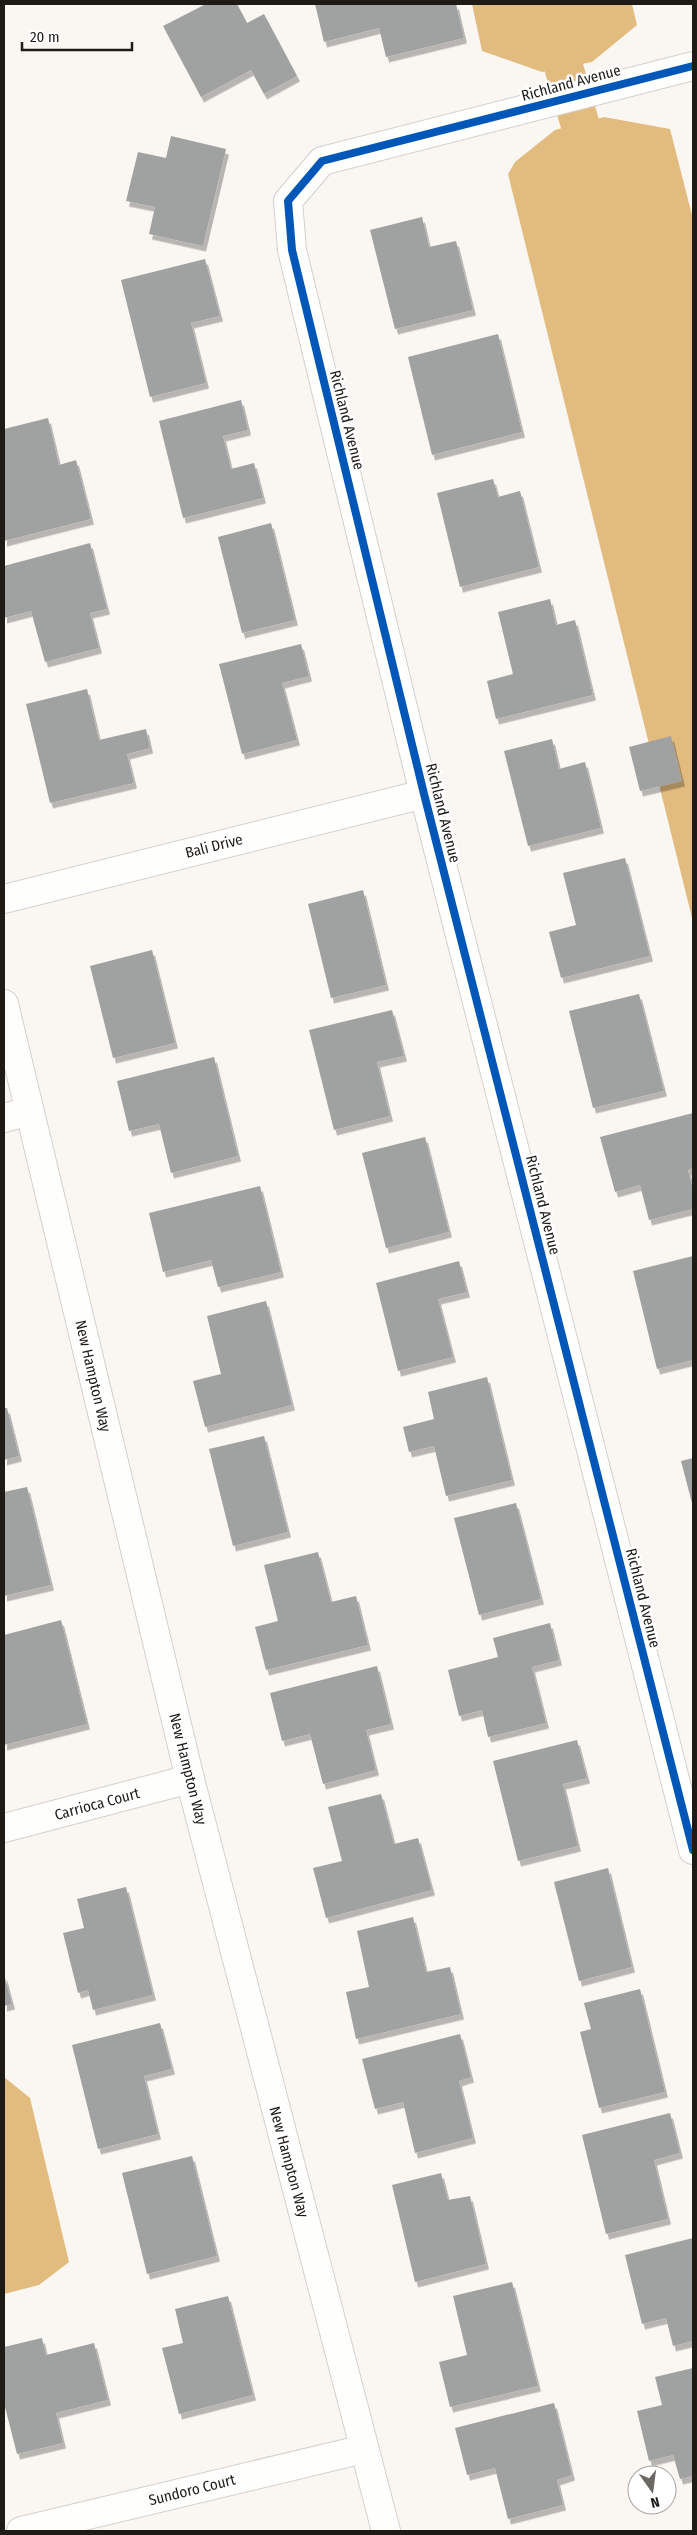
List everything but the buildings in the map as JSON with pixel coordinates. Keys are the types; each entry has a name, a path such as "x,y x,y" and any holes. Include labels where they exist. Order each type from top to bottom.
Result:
{"street":[{"name":"Richland Avenue","path":"682,69 322,161 288,201 292,250 424,794 693,1850"},
{"name":"Bali Drive","path":"4,899 424,794"},
{"name":"New Hampton Way","path":"4,1004 190,1780 386,2531"},
{"path":"4,1118 30,1111"},
{"name":"Carrioca Court","path":"4,1828 190,1780"},
{"name":"Sundoro Court","path":"21,2531 364,2448"}],"shaded area":[{"path":"472,4 632,4 637,25 592,62 542,72 482,51"},
{"path":"604,117 670,129 693,219 693,922 508,174 515,162 555,130"},
{"path":"4,2077 30,2098 69,2262 39,2285 4,2294"}],"waterway":[{"path":"564,68 580,124"}],"cycle path":[{"path":"693,66 322,161 288,201 292,250 424,794 693,1850"}]}
